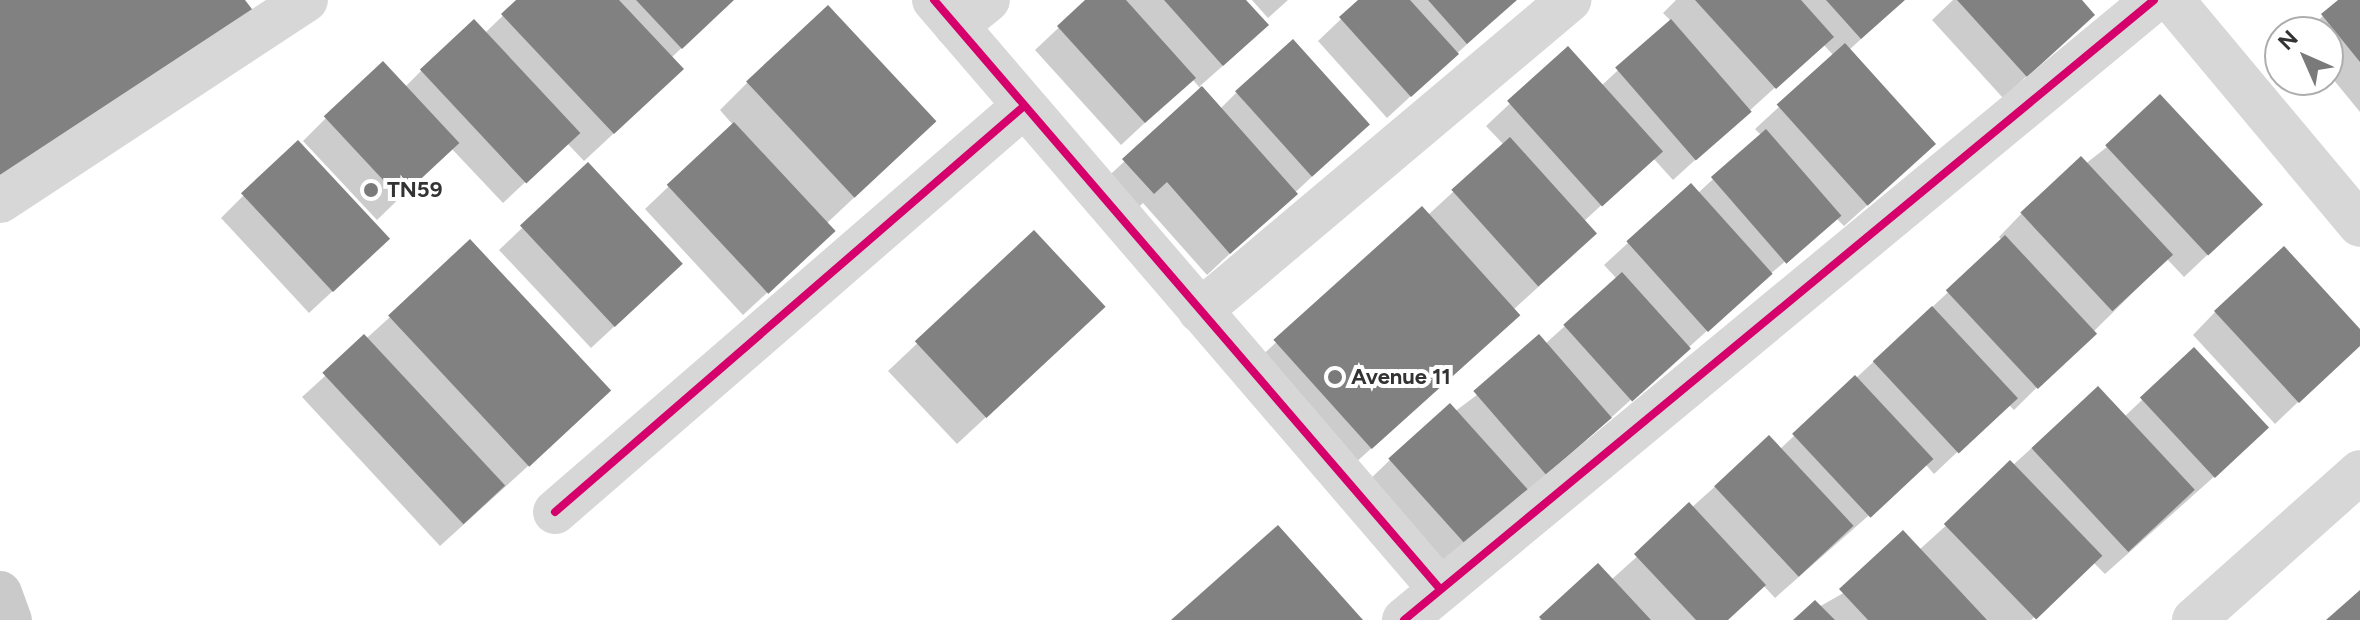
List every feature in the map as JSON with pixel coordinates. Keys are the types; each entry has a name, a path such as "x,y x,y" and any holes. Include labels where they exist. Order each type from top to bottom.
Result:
{"main road":[{"path":"0,593 10,620"}],"street":[{"path":"0,201 306,0"},
{"path":"1200,311 1569,0"},
{"path":"1404,620 2154,0"},
{"path":"2172,0 2360,225"},
{"path":"960,9 1024,106 1440,589"},
{"path":"555,512 1024,106"},
{"path":"2194,620 2360,472"}],"building":[{"path":"0,0 245,0 255,13 0,188"},
{"path":"516,0 619,0 684,69 614,134 501,14"},
{"path":"636,0 734,0 682,49"},
{"path":"1085,0 1126,0 1196,78 1145,123 1057,26"},
{"path":"1164,0 1246,0 1269,25 1223,66"},
{"path":"1358,0 1410,0 1459,54 1411,97 1339,17"},
{"path":"1428,0 1517,0 1467,44"},
{"path":"1695,0 1801,0 1834,37 1776,89"},
{"path":"1826,0 1905,0 1861,39"},
{"path":"1957,0 2082,0 2095,15 2027,77"},
{"path":"2338,0 2360,0 2360,62 2344,42 2344,16 2321,14"},
{"path":"828,5 936,121 855,198 746,81"},
{"path":"474,19 580,133 526,184 420,69"},
{"path":"1671,19 1752,112 1696,160 1615,68"},
{"path":"1293,39 1370,124 1312,177 1235,91"},
{"path":"1845,43 1936,144 1868,206 1777,105"},
{"path":"1568,46 1663,152 1602,206 1507,101"},
{"path":"383,61 459,143 400,198 324,116"},
{"path":"1202,86 1298,194 1230,254 1167,182 1154,194 1122,159"},
{"path":"2160,94 2263,204 2208,256 2105,145"},
{"path":"734,122 836,231 768,294 667,185"},
{"path":"1766,129 1841,216 1786,264 1711,177"},
{"path":"1510,137 1597,234 1538,286 1451,190"},
{"path":"298,140 390,239 333,292 241,193"},
{"path":"2081,156 2173,255 2112,311 2020,213"},
{"path":"588,162 683,264 615,327 520,225"},
{"path":"1691,183 1773,274 1708,332 1626,241"},
{"path":"1422,206 1520,315 1372,449 1273,340"},
{"path":"1034,230 1106,307 986,418 915,341"},
{"path":"2005,235 2097,334 2038,389 1946,290"},
{"path":"470,239 611,390 529,467 388,315"},
{"path":"2284,246 2360,329 2360,346 2299,403 2214,311"},
{"path":"1622,272 1691,349 1632,401 1563,325"},
{"path":"1932,306 2018,398 1959,453 1873,361"},
{"path":"364,334 505,485 463,524 322,373"},
{"path":"1539,334 1612,418 1546,475 1473,391"},
{"path":"2194,347 2269,427 2215,478 2140,397"},
{"path":"1855,375 1933,459 1871,518 1792,434"},
{"path":"2098,386 2195,490 2128,552 2031,448"},
{"path":"1450,403 1530,492 1469,548 1388,459"},
{"path":"1769,435 1854,526 1799,577 1714,486"},
{"path":"2010,460 2102,556 2036,620 1944,524"},
{"path":"1689,502 1766,585 1728,620 1696,620 1634,554"},
{"path":"1278,525 1363,620 1171,620"},
{"path":"1903,530 1987,620 1868,620 1839,589"},
{"path":"1598,563 1651,620 1542,620 1539,617"},
{"path":"2360,590 2360,620 2326,620"},
{"path":"1815,600 1835,620 1793,620"}],"cycle path":[{"path":"934,0 1440,589"},
{"path":"1404,620 2154,0"},
{"path":"555,512 1024,106"}],"place":[{"name":"TN59","path":"371,190"},
{"name":"Avenue 11","path":"1335,377"}]}
